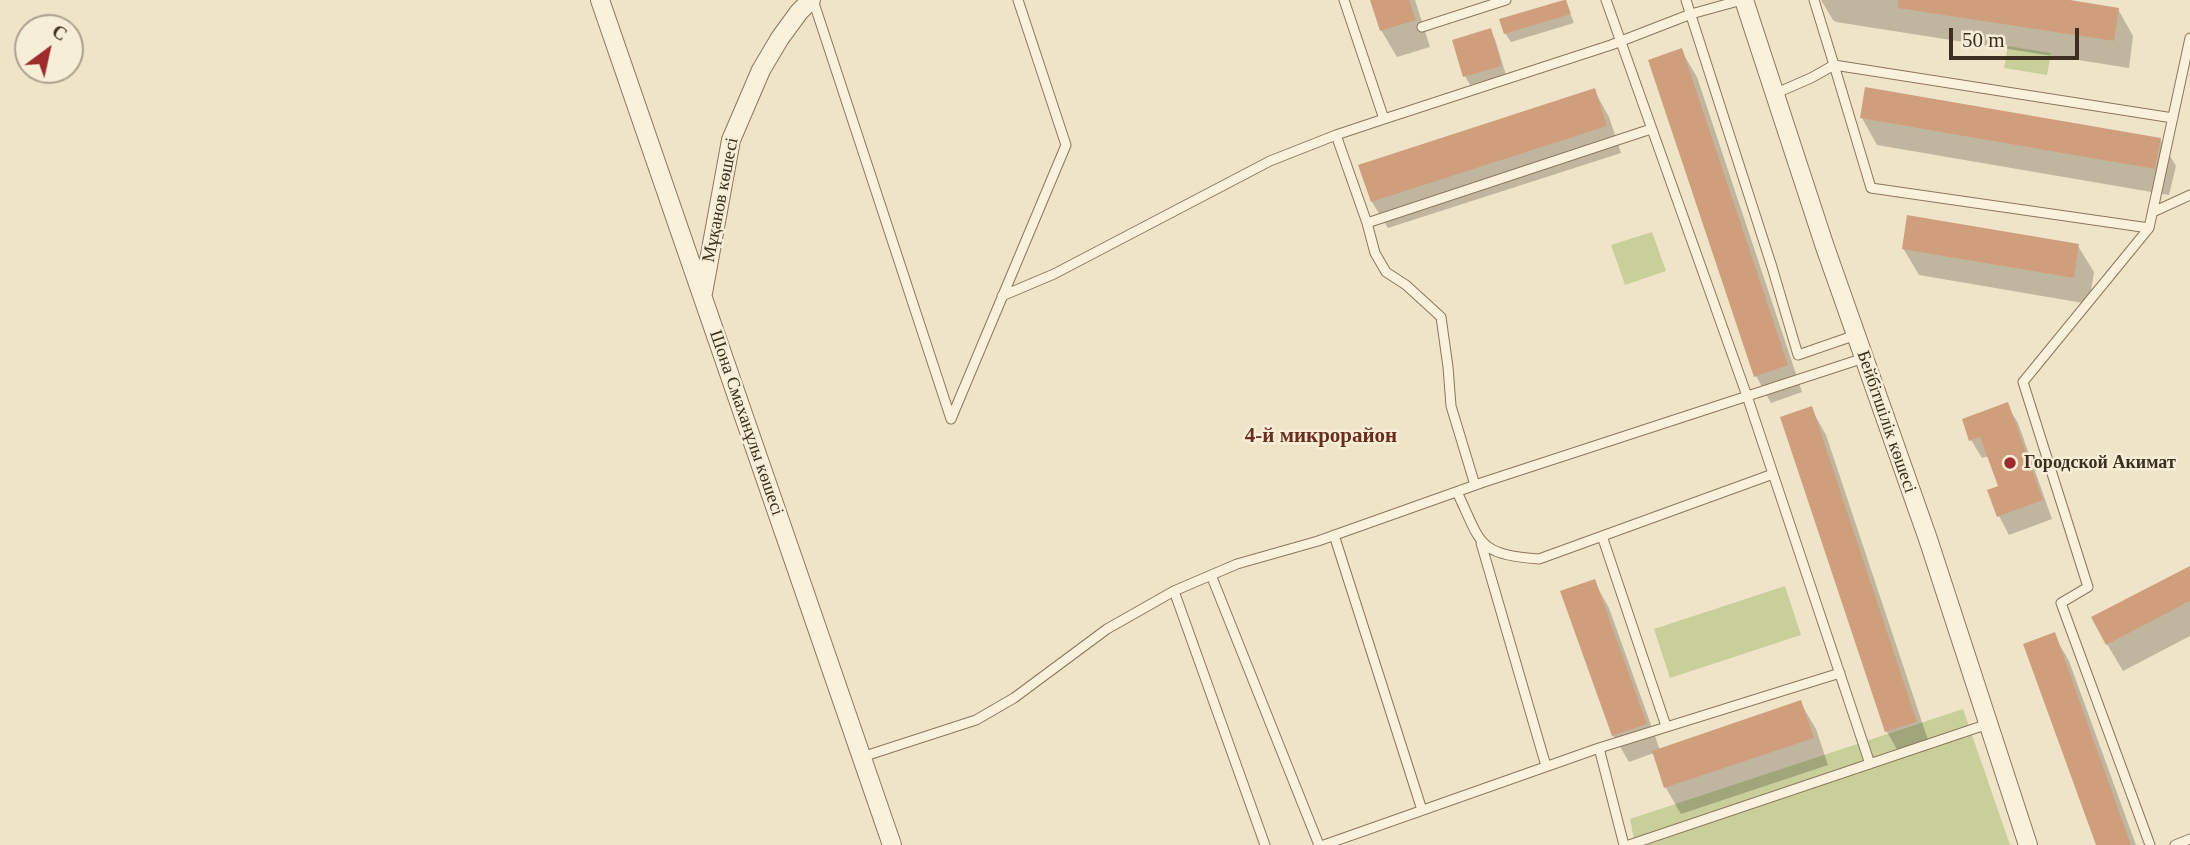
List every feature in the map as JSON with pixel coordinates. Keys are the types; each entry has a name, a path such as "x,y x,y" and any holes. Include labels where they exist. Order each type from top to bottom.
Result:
{"street":[{"name":"Шона Смаханұлы көшесі","path":"600,0 892,845"},
{"name":"Мұқанов көшесі","path":"703,296 731,140 761,70 780,38 799,12 812,0"},
{"name":"Бейбітшілік көшесі","path":"1743,0 1928,540 2028,845"}],"lane":[{"path":"812,0 951,419 1066,145 1018,0"},
{"path":"1344,0 1384,119"},
{"path":"1422,27 1506,0"},
{"path":"1606,0 1747,396 1870,764"},
{"path":"1686,0 1798,355 1856,335"},
{"path":"1002,296 1054,274 1269,161 1336,135 1691,15 1743,0"},
{"path":"1814,0 1871,188 2149,228"},
{"path":"2150,845 2062,603 2088,587 2023,382 2149,228 2190,38"},
{"path":"1774,94 1834,65 2173,118"},
{"path":"1367,223 1651,129"},
{"path":"1336,135 1375,253 1386,272 1406,285 1441,317 1451,407 1475,485"},
{"path":"2152,212 2190,195"},
{"path":"862,757 976,720 1014,698 1107,629 1174,591 1237,564 1334,535 1475,485 1864,359"},
{"path":"1481,543 1503,555 1539,559 1773,474"},
{"path":"1457,492 1481,543 1546,766"},
{"path":"1334,535 1422,810"},
{"path":"1602,536 1666,726"},
{"path":"1211,575 1319,845"},
{"path":"1174,591 1265,845"},
{"path":"1324,845 1599,748 1840,673"},
{"path":"1599,748 1626,845 1988,724"},
{"path":"2175,845 2190,839"}],"green space":[{"path":"2008,46 2051,53 2047,75 2004,68"},
{"path":"1652,232 1666,271 1625,285 1611,245"},
{"path":"1785,586 1801,635 1670,678 1654,629"},
{"path":"1963,709 2010,845 1635,845 1630,819"}],"building":[{"path":"1370,0 1409,0 1416,20 1380,31"},
{"path":"1564,0 1571,14 1504,34 1499,19"},
{"path":"1898,0 2070,0 2119,8 2114,41 1898,8"},
{"path":"1491,28 1502,66 1463,77 1452,40"},
{"path":"1682,48 1788,365 1754,377 1648,60"},
{"path":"1865,87 2161,138 2155,169 1860,118"},
{"path":"1595,88 1607,126 1371,202 1358,165"},
{"path":"1907,215 2079,244 2074,278 1902,249"},
{"name":"Городской Акимат","path":"2008,402 2043,500 1997,517 1987,490 1998,486 1980,437 1969,441 1962,419"},
{"path":"1812,406 1917,722 1885,732 1780,417"},
{"path":"2190,566 2190,601 2106,645 2091,617"},
{"path":"1595,579 1647,724 1612,736 1560,591"},
{"path":"2055,632 2131,845 2096,845 2023,644"},
{"path":"1801,700 1814,738 1664,788 1652,751"}],"place":[{"name":"Городской Акимат","path":"2010,463"}],"district":[{"name":"4-й микрорайон","path":"1321,437"}]}
